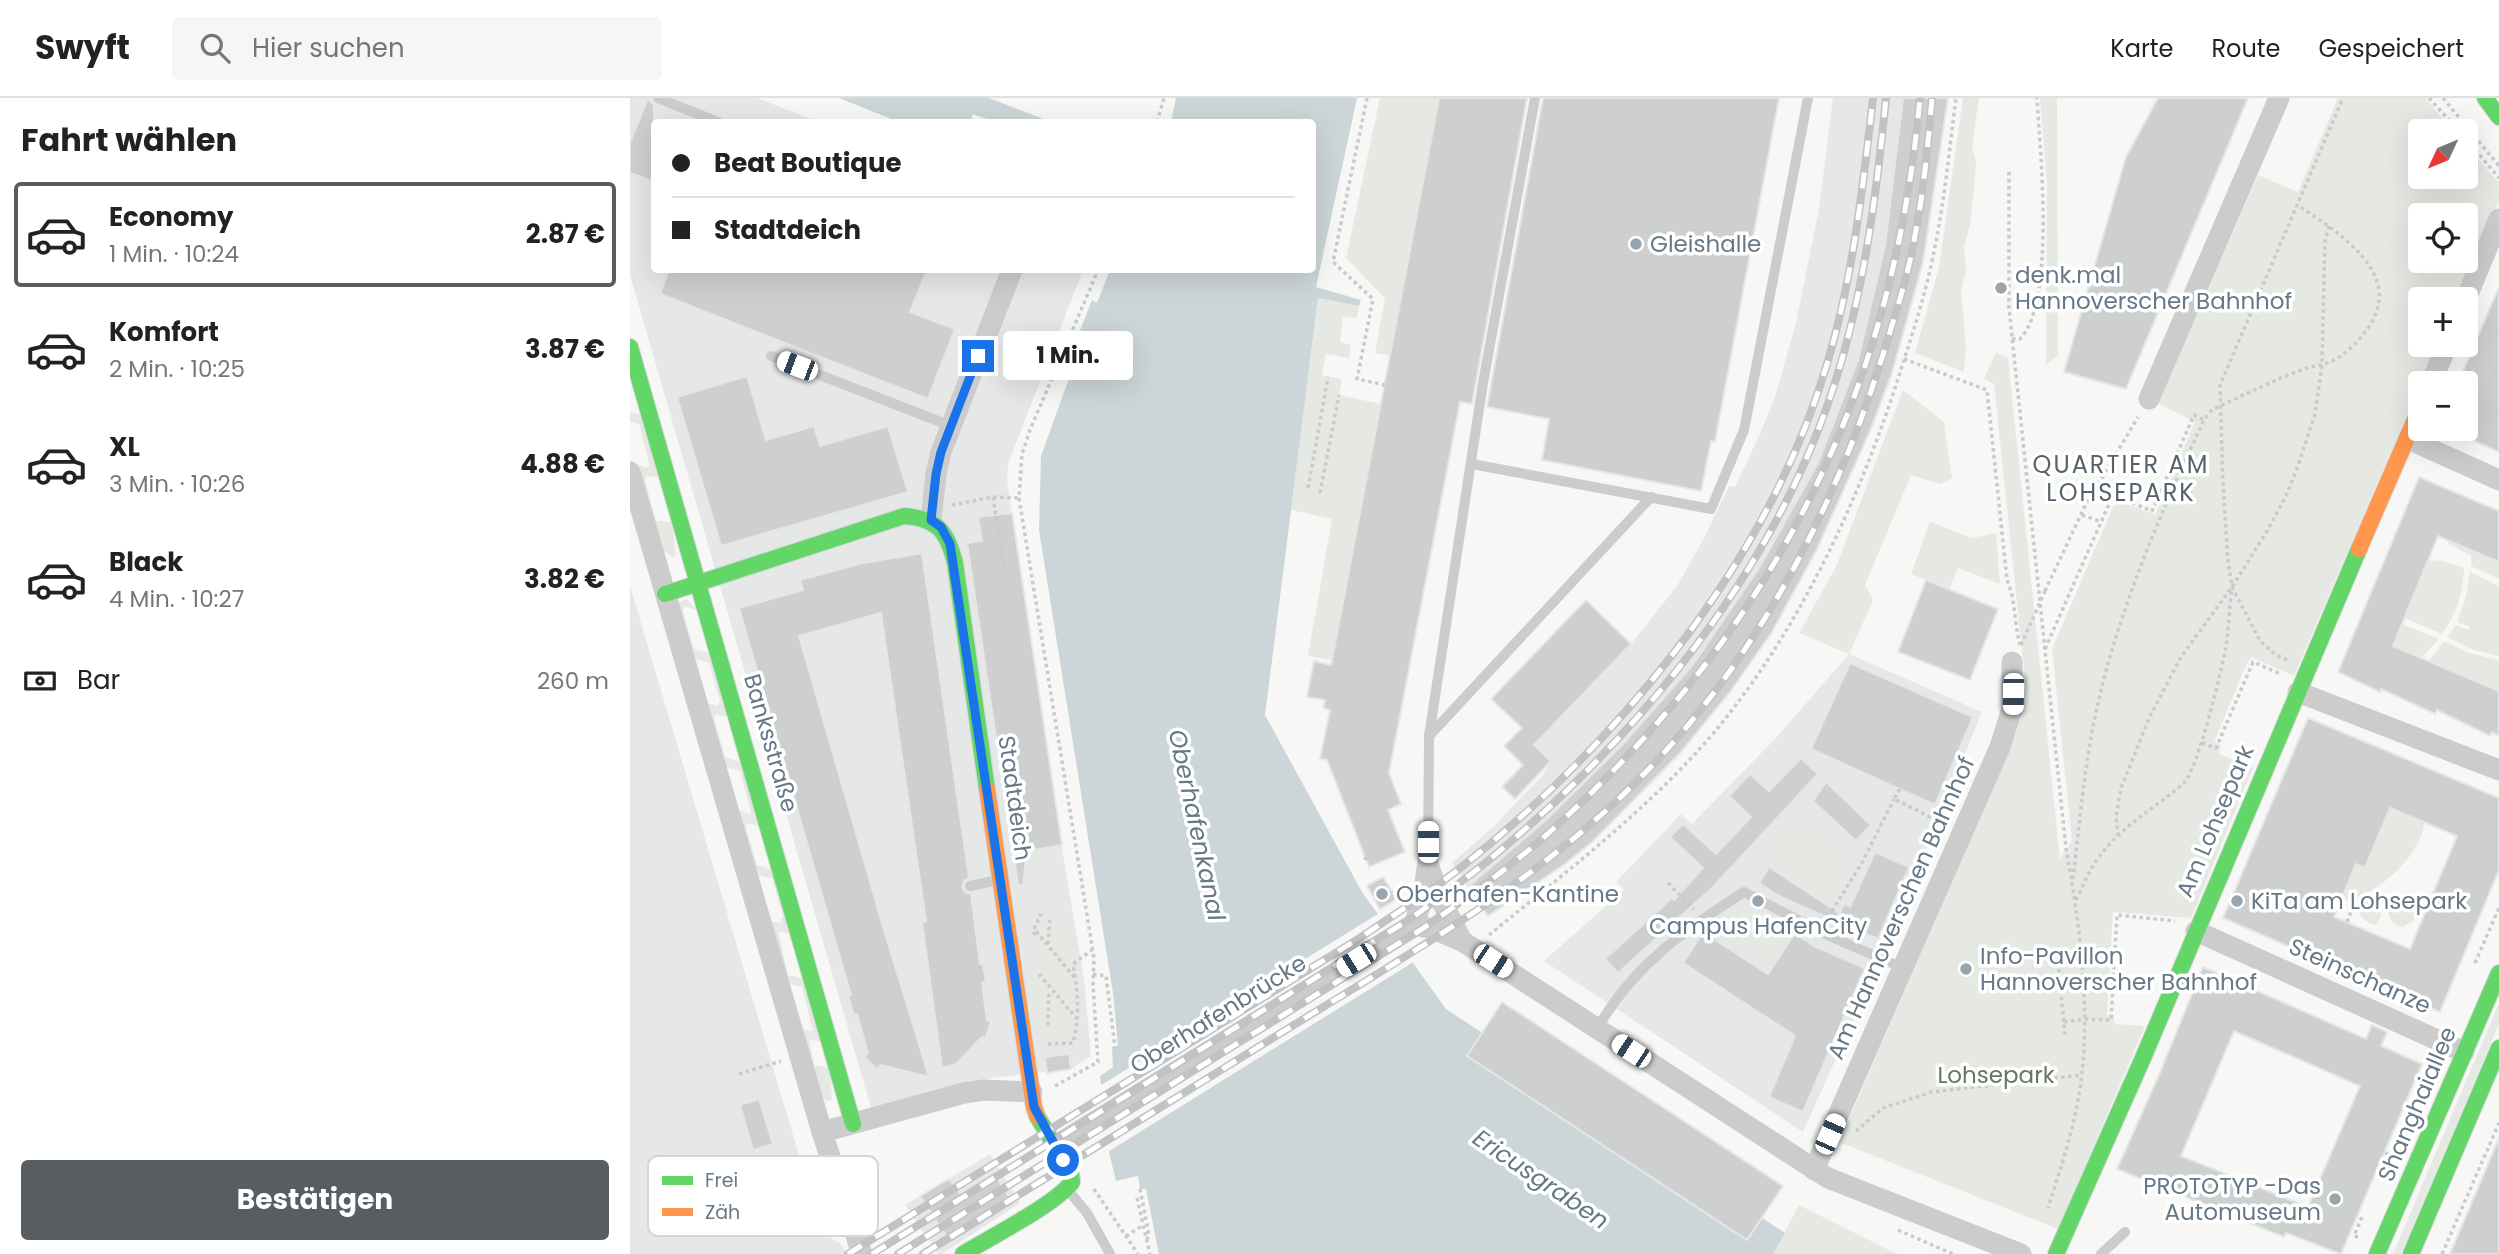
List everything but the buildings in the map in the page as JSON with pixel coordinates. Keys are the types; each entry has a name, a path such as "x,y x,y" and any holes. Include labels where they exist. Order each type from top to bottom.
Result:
{"street":[{"path":"2149,399 2279,98"},
{"path":"2485,98 2499,117"},
{"path":"2471,287 2499,219"},
{"path":"665,594 904,516 933,514 936,474 941,452 1011,273"},
{"name":"Banksstraße","path":"630,347 852,1124"},
{"path":"2407,439 2499,480"},
{"name":"Am Lohsepark","path":"2056,1254 2407,439"},
{"path":"630,472 830,1156"},
{"name":"Stadtdeich","path":"933,514 950,544 1032,1092 1038,1118 1055,1146 1070,1181"},
{"name":"Am Hannoverschen Bahnhof","path":"1814,1170 2009,723 2016,654"},
{"path":"2303,681 2499,770"},
{"path":"1428,862 1438,896 1467,945"},
{"path":"1428,862 1423,896 1414,925 1433,929 1467,945 1814,1170 1845,1186 2021,1254"},
{"name":"Oberhafenbrücke","path":"1055,1146 1414,925"},
{"name":"Steinschanze","path":"2196,931 2464,1052"},
{"name":"Shanghaiallee","path":"2377,1254 2499,973"},
{"path":"2411,1254 2499,1048"},
{"path":"822,1132 974,1091 1032,1092"},
{"path":"963,1254 1070,1181"},
{"path":"856,1236 862,1254"}],"lane":[{"path":"658,98 710,119"},
{"path":"1428,862 1429,737 1483,383 1535,98"},
{"path":"1472,464 1711,509 1744,429 1808,98"},
{"path":"771,356 951,426"},
{"path":"1429,737 1651,497"},
{"path":"970,886 1001,880"},
{"path":"1597,1029 1611,1005 1654,957 1702,918 1744,892 1819,931 1903,968"},
{"path":"1070,1181 1110,1254"},
{"path":"2101,1254 2125,1232"}],"path":[{"path":"1158,119 1164,98"},
{"path":"1367,98 1333,262 1373,299 1357,379 1385,385"},
{"path":"1467,945 1608,839 1657,794 1698,751 1735,705 1808,591 1837,534 1884,423 1923,299 1944,198 1956,98"},
{"path":"2012,339 2020,339 2029,330 2043,259 2043,206 2036,98"},
{"path":"2075,901 2091,868 2118,836 2184,783 2202,743 2226,644 2232,587 2227,549 2220,385 2299,206 2343,98"},
{"path":"2429,98 2448,119"},
{"path":"2443,98 2499,166"},
{"path":"2478,153 2499,178"},
{"path":"2009,172 2008,298 2066,849 2075,901 2085,1019 2082,1075 2069,1143 2046,1212"},
{"path":"2073,884 2092,731 2108,663 2157,528 2204,420 2212,410 2220,406 2344,354 2374,318 2378,307 2378,290 2371,268 2351,244 2299,206"},
{"path":"2118,836 2116,817 2122,788 2149,718 2181,656 2232,587 2286,496 2298,466 2315,414 2322,364 2325,241 2329,226"},
{"path":"1032,1092 1052,1087 1098,1062 1093,950 1019,498 1022,454 1030,430 1097,273"},
{"path":"1904,359 1987,390 2007,580 2012,594 2017,632 2016,654"},
{"path":"1308,488 1328,377"},
{"path":"1320,493 1339,395"},
{"path":"2016,654 2082,515 2149,399"},
{"path":"2045,650 2113,495 2152,511 2194,415 2204,420"},
{"path":"1316,444 1328,446"},
{"path":"1310,477 1322,481"},
{"path":"933,514 993,497 1019,498"},
{"path":"993,497 1005,574"},
{"path":"2082,515 2102,522"},
{"path":"2232,587 2260,640 2303,681"},
{"path":"2202,743 2216,748 2253,662 2303,681"},
{"path":"1819,931 1862,863 1900,789"},
{"path":"1894,799 1963,832"},
{"path":"1668,883 1702,918"},
{"path":"2347,922 2353,907"},
{"path":"1033,940 1033,927 1041,914"},
{"path":"2064,1023 2085,1019 2111,1020 2117,915 2174,921 2196,931"},
{"path":"1048,946 1049,916"},
{"path":"1035,930 1075,978"},
{"path":"1025,1045 1073,1043 1079,1021 1073,964 1093,950"},
{"path":"2058,962 2065,1034"},
{"path":"1037,971 1079,1021"},
{"path":"1093,974 1106,976 1115,1047"},
{"path":"1048,1016 1049,988"},
{"path":"2040,1067 2042,1079"},
{"path":"738,1074 761,1068"},
{"path":"1979,1074 1980,1086"},
{"path":"1850,1138 1868,1119 1892,1104 1932,1092 2082,1075"},
{"path":"2442,1254 2499,1123"},
{"path":"1070,1181 1086,1181 1099,1194 1138,1254"},
{"path":"1140,1189 1149,1235 1146,1241"},
{"path":"1137,1198 1150,1254"},
{"path":"2362,1217 2354,1236 2363,1239"},
{"path":"1126,1236 1142,1226"}],"shaded area":[{"path":"630,98 757,98 811,119 651,119 651,273 1082,273 1008,464 1007,480 1084,978 1091,1056 1071,1069 991,1078 872,1111 630,275"},
{"path":"1833,98 1948,98 1923,262 1892,373 1870,431 1817,549 1772,632 1730,692 1680,753 1592,842 1488,916 1452,863 1495,825 1543,775 1551,761 1534,745 1631,644 1677,586 1729,486 1735,487 1759,436 1774,400 1796,323 1819,209"},
{"path":"630,586 799,1156 648,1156 648,1236 827,1236 841,1244 848,1254 630,1254"},
{"name":"Campus HafenCity","path":"1849,654 1982,712 1881,958 1803,1132 1544,961 1624,890 1616,882 1681,814 1692,824 1776,738"},
{"path":"990,1154 1020,1203 942,1254 938,1254 905,1205"}],"green space":[{"path":"1380,98 1439,98 1390,356 1375,353 1385,298 1346,258"},
{"path":"1963,98 1979,98 1972,147 1976,162 1975,177 1970,224 1964,248 1966,271 1961,291 1966,345 1964,372 1915,353 1939,267"},
{"path":"2040,98 2057,98 2058,355 2046,365 2047,185"},
{"name":"Lohsepark","path":"2338,98 2425,98 2443,119 2408,119 2408,189 2478,189 2478,159 2499,183 2499,201 2478,250 2478,203 2408,203 2408,273 2468,273 2462,287 2408,287 2408,357 2432,357 2426,371 2408,371 2408,412 2294,676 2251,657 2247,663 2214,742 2221,745 2219,754 2253,768 2191,918 2113,912 2107,1015 2114,1015 2115,1024 2145,1026 2058,1229 1839,1142 2015,736 2022,711 2028,709 1994,384 1984,379 1996,352 2008,358 2060,859 2072,840 2052,649 2116,500 2155,515 2195,422 2158,403 2258,175 2298,192"},
{"path":"1318,298 1359,306 1357,318 1343,317 1340,342 1351,345 1349,358 1326,354 1322,375 1342,379 1339,395 1381,404 1332,660 1308,656 1332,519 1291,510"},
{"path":"1903,390 1944,422 1952,478 1940,484 1911,475 1865,585 1873,600 1849,654 1799,633 1836,567"},
{"path":"630,412 641,414 660,478 647,476 645,480 656,521 672,522 676,555 673,557 663,551 636,465 650,468 639,424 630,422"},
{"path":"1930,522 1972,538 1996,533 2000,584 1958,568 1949,589 1911,574"},
{"path":"2448,540 2499,562 2499,579 2471,566 2471,555 2448,544"},
{"path":"2428,560 2443,561 2464,568 2458,603 2442,634 2404,618"},
{"path":"2470,572 2499,586 2499,656 2474,650 2447,637 2456,625 2469,630 2470,627 2457,622 2466,597"},
{"path":"687,599 697,610 684,606 683,611 694,649 710,653 729,717 716,715 714,719 725,757 742,763 760,826 747,823 746,828 757,865 773,870 792,935 778,931 788,975 803,978 822,1042 809,1039 814,1065 830,1068 832,1100 827,1101 820,1096 800,1029 813,1031 802,987 788,984 769,921 780,923 783,916 772,878 756,875 737,810 751,814 740,771 723,766 705,702 717,706 720,701 709,663 692,658 678,607 679,602"},
{"path":"2402,624 2439,639 2421,658 2393,646"},
{"path":"2444,641 2469,653 2499,660 2499,691 2429,661"},
{"path":"2325,782 2424,822 2417,846 2409,858 2376,888 2353,899 2310,906"},
{"path":"1793,819 1857,861 1830,901 1766,859"},
{"path":"2416,893 2420,901 2414,920 2403,927 2395,924 2388,912 2390,908 2399,899"},
{"path":"2375,899 2379,903 2381,916 2376,925 2365,920 2360,911 2362,903"},
{"path":"1752,907 1789,932 1772,960 1719,926 1720,922"},
{"path":"1039,913 1052,917 1070,929 1079,1001 1074,1047 1041,1051 1029,964 1033,929"},
{"path":"2499,1003 2499,1024 2401,1254 2393,1254"},
{"path":"1799,1205 1897,1254 1773,1254"}],"water":[{"path":"839,98 989,98 1043,119 987,119 973,114 971,119 892,119"},
{"path":"1176,98 1357,98 1316,287 1361,300 1359,306 1318,298 1265,715 1362,892 1446,1009 1785,1233 1773,1254 1159,1254 1146,1189 1140,1189 1138,1176 1116,1181 1109,1152 1100,1076 1113,1067 1112,1047 1118,1046 1113,993 1039,530 1041,456 1071,373 1064,371 1092,300 1097,303 1109,273 1316,273 1316,119 1172,119"}],"pier":[{"path":"1381,912 1415,961 1106,1153 1098,1087"}],"railway":[{"path":"878,1235 1355,941 1420,897 1516,822 1571,770 1624,713 1673,654 1718,591 1758,526 1792,458 1819,389 1839,318 1860,208 1873,98"},
{"path":"872,1254 1413,917 1480,867 1540,815 1590,768 1637,718 1681,665 1722,609 1759,551 1792,491 1819,428 1845,348 1864,266 1886,98"},
{"path":"898,1254 1422,929 1537,843 1630,753 1699,673 1758,589 1809,500 1850,408 1882,310 1906,207 1920,98"},
{"path":"923,1254 1398,961 1485,904 1527,875 1608,809 1687,727 1760,627 1791,573 1819,518 1867,404 1909,263 1923,184 1932,98"},
{"path":"848,1254 877,1236"}],"traffic: fast":[{"path":"2485,98 2499,117"},
{"path":"630,347 853,1124"},
{"path":"665,594 904,516 933,524 944,535 955,563 987,789"},
{"path":"2056,1254 2143,1058 2359,549"},
{"path":"2377,1254 2499,973"},
{"path":"2411,1254 2499,1048"},
{"path":"963,1254 1037,1210 1072,1182 1071,1173 1037,1116"}],"traffic: slow":[{"path":"2359,549 2408,436"},
{"path":"987,789 1037,1116"}],"place":[{"name":"Gleishalle","path":"1636,244"},
{"name":"denk.mal Hannoverscher Bahnhof","path":"2001,288"},
{"name":"Oberhafen-Kantine","path":"1382,894"},
{"name":"Campus HafenCity","path":"1758,901"},
{"name":"KiTa am Lohsepark","path":"2237,901"},
{"name":"Info-Pavillon Hannoverscher Bahnhof","path":"1966,969"},
{"name":"PROTOTYP -Das Automuseum","path":"2335,1199"}],"district":[{"name":"QUARTIER AM LOHSEPARK","path":"2121,478"}],"route":[{"path":"978,356 941,452 931,520 946,533 950,544 1034,1107 1063,1160"}],"water label":[{"name":"Oberhafenkanal","path":"1197,825"},
{"name":"Ericusgraben","path":"1541,1179"}]}
